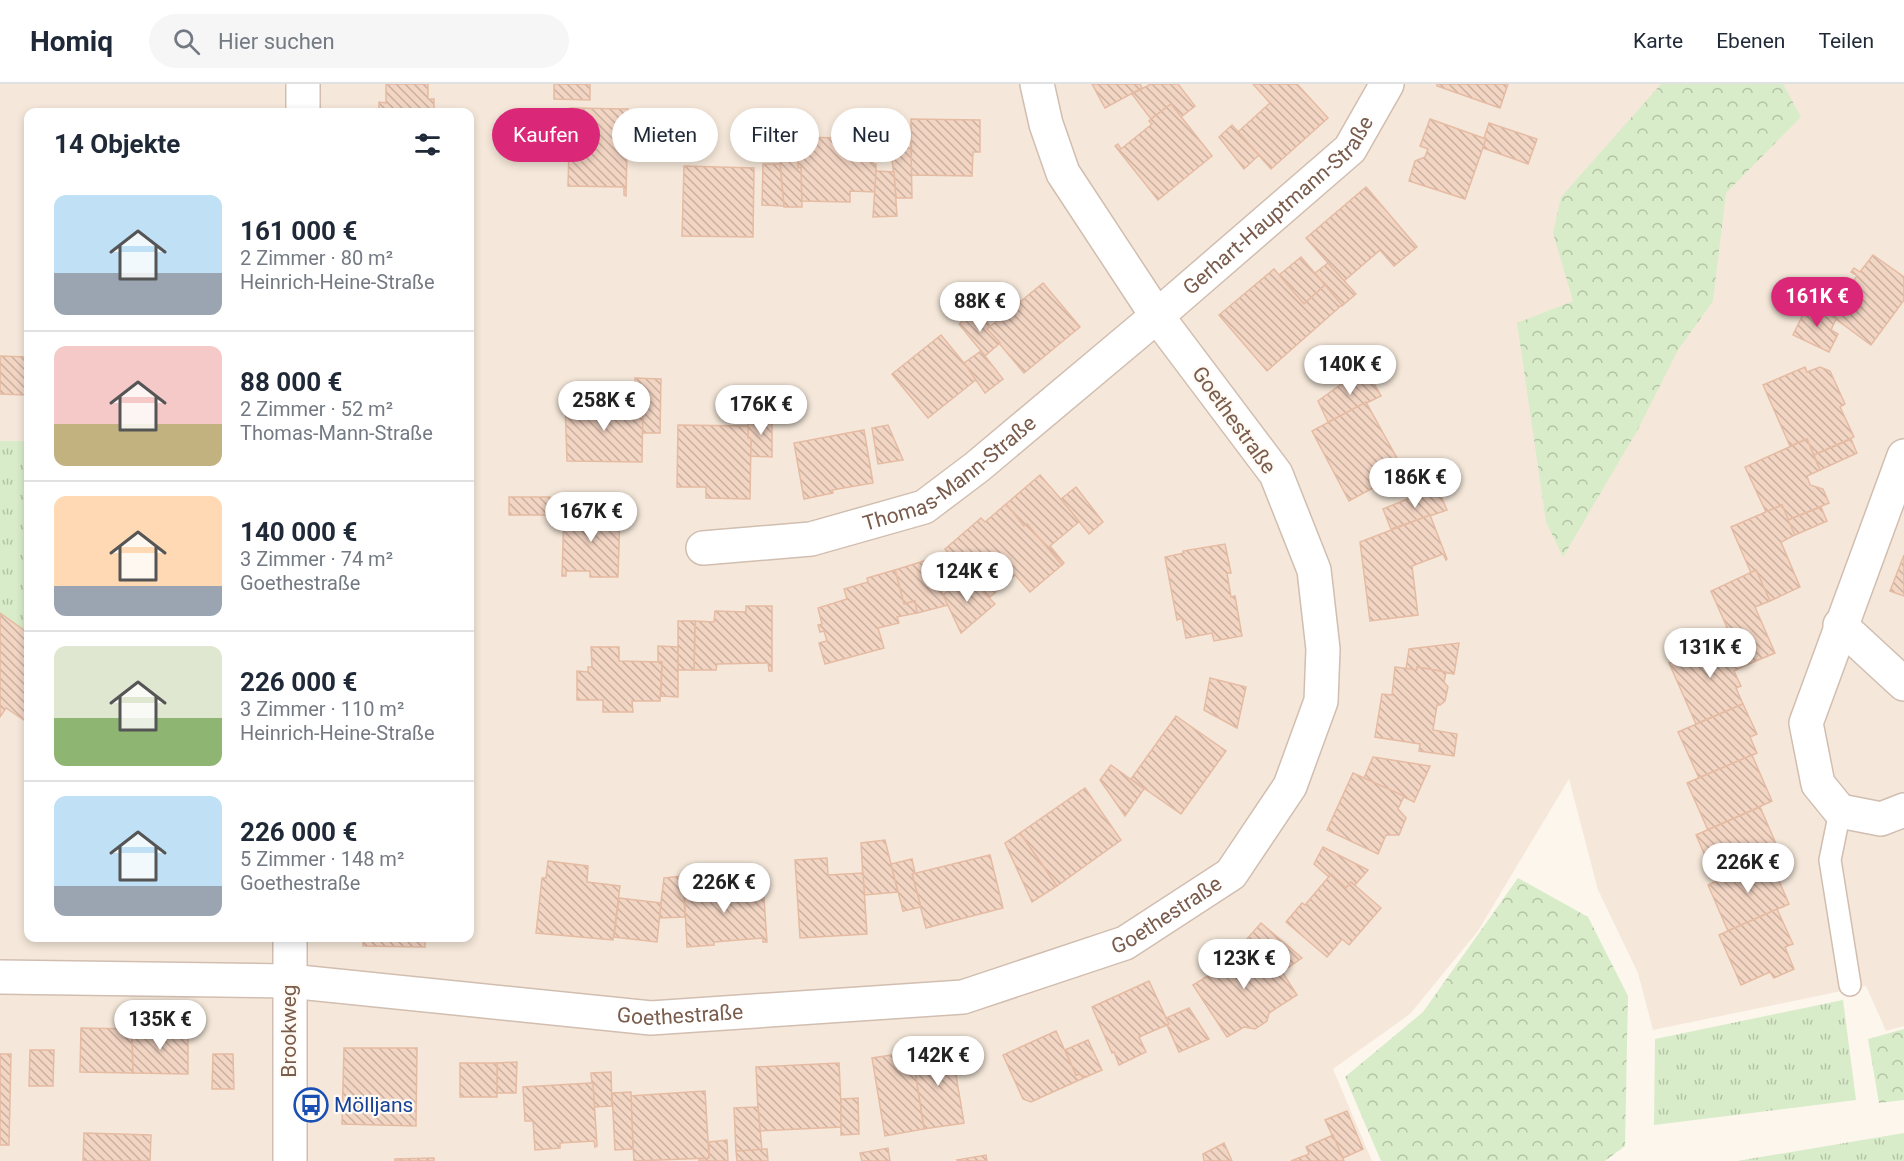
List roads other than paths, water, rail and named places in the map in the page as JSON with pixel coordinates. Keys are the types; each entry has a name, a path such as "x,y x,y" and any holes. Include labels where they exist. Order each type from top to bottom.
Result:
{"street":[{"path":"303,84 303,108"},
{"name":"Goethestraße","path":"0,977 290,981 651,1018 963,997 1125,943 1231,874 1290,786 1322,700 1323,649 1314,570 1276,474 1157,316 1063,173 1046,124 1037,84"},
{"name":"Gerhart-Hauptmann-Straße","path":"1157,316 1350,149 1387,84"},
{"name":"Thomas-Mann-Straße","path":"703,548 811,539 924,507 977,467 1157,316"},
{"path":"1904,456 1840,625 1806,723 1818,784 1840,812 1881,819 1904,810"},
{"path":"1840,625 1904,684"},
{"name":"Brookweg","path":"290,942 290,1161"}],"lane":[{"path":"1840,812 1830,860 1851,985"}],"place":[{"name":"Mölljans","path":"311,1105"}]}
